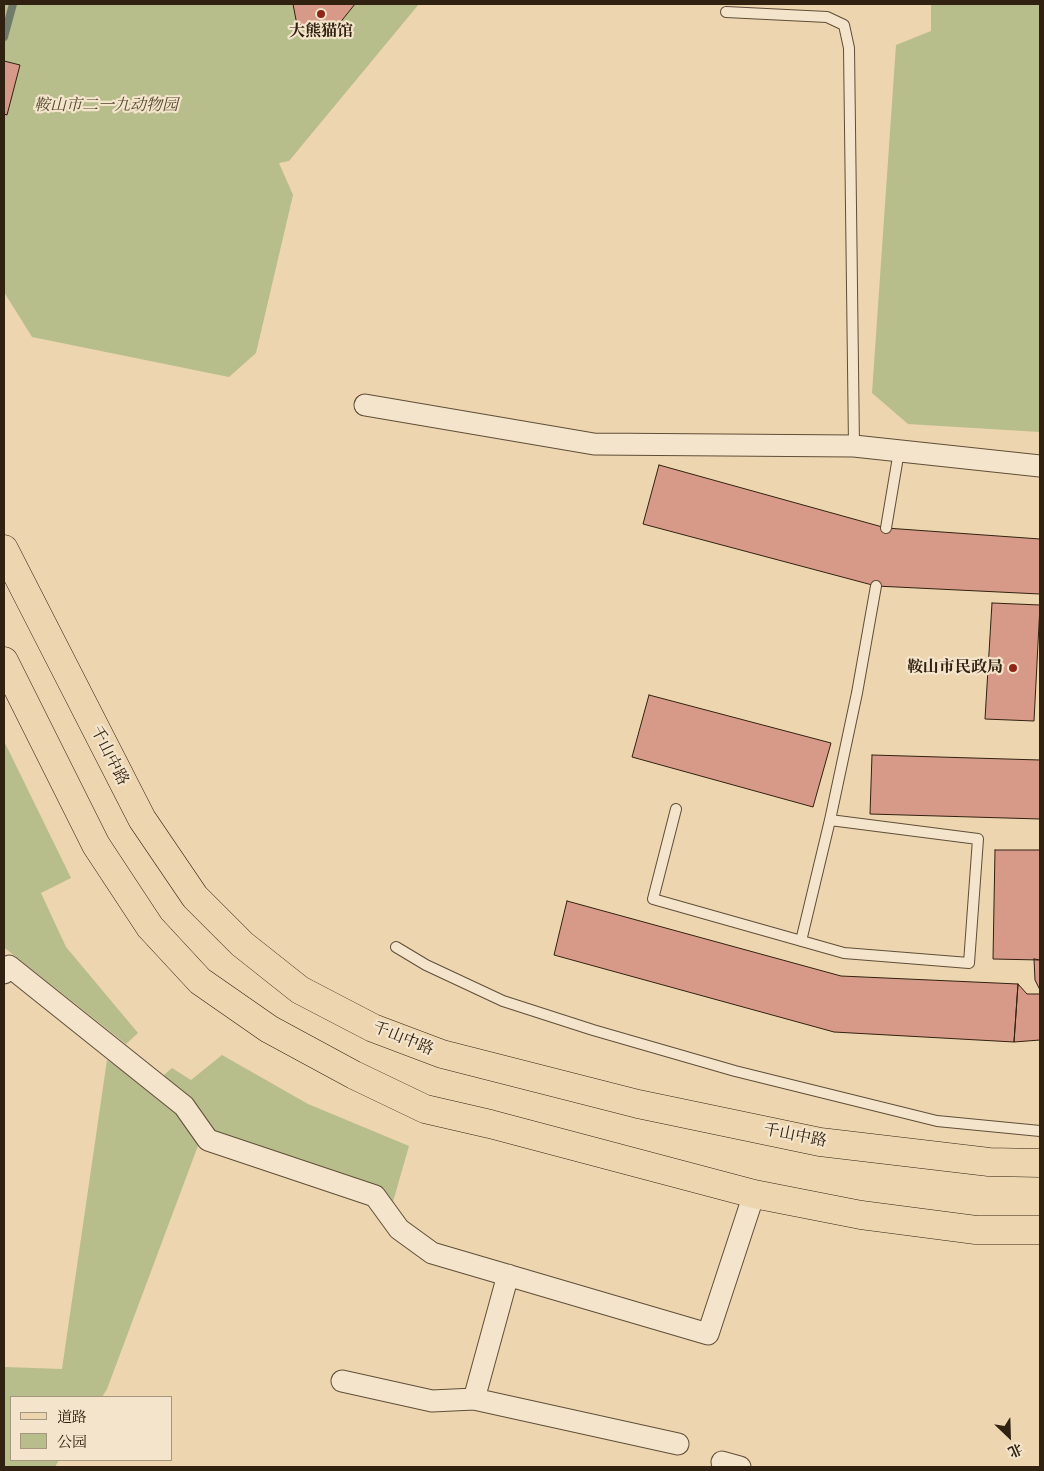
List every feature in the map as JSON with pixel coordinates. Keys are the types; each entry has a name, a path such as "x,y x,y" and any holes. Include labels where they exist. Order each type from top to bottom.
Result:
{"main road":[{"name":"千山中路","path":"4,549 142,819 195,897 242,944 300,990 373,1028 442,1054 638,1104 820,1142 989,1162 1040,1164"},
{"path":"4,661 96,845 150,927 200,981 269,1029 354,1075 425,1109 490,1124 754,1194 860,1215 976,1230 1040,1230"}],"street":[{"path":"366,405 594,444 854,446 1040,466"},
{"path":"4,973 9,966 184,1106 208,1140 375,1196 399,1229 432,1253 708,1334 754,1194"},
{"path":"474,1398 508,1275"},
{"path":"342,1381 432,1400 474,1398 678,1444"}],"lane":[{"path":"726,12 827,17 844,25 849,48 854,446"},
{"path":"886,528 899,451"},
{"path":"801,941 830,820 859,681 876,586"},
{"path":"676,809 653,899 844,953 969,963 978,839 830,820"},
{"path":"396,947 426,965 503,1002 734,1071 937,1121 1040,1131"}],"green space":[{"name":"鞍山市二一九动物园","path":"4,4 419,4 289,161 279,163 293,195 256,353 229,377 32,337 4,292"},
{"path":"931,4 1040,4 1040,432 908,424 872,393 896,45 931,31"},
{"path":"4,741 71,878 41,893 66,947 138,1033 126,1044 4,949"},
{"path":"222,1055 308,1104 409,1146 390,1212 199,1143 107,1389 103,1396 10,1396 10,1461 58,1461 55,1467 4,1467 4,1367 62,1369 107,1060 150,1087 172,1068 191,1080"}],"building":[{"name":"大熊猫馆","path":"293,4 355,4 339,24 297,25"},
{"path":"4,61 20,65 7,115 4,114"},
{"path":"659,465 886,528 1040,539 1040,594 876,586 643,524"},
{"name":"鞍山市民政局","path":"992,603 1040,605 1034,721 985,719"},
{"path":"649,695 831,743 813,807 632,757"},
{"path":"872,755 1040,760 1040,819 870,814"},
{"path":"995,850 1040,850 1040,960 993,959"},
{"path":"567,901 841,976 1018,984 1014,1042 834,1032 554,955"},
{"path":"1034,959 1040,960 1040,990 1035,980"},
{"path":"1018,984 1027,994 1040,994 1040,1040 1014,1042"}],"waterway":[{"path":"4,37 13,4"}],"place":[{"name":"大熊猫馆","path":"321,14"},
{"name":"鞍山市民政局","path":"1013,668"}]}
